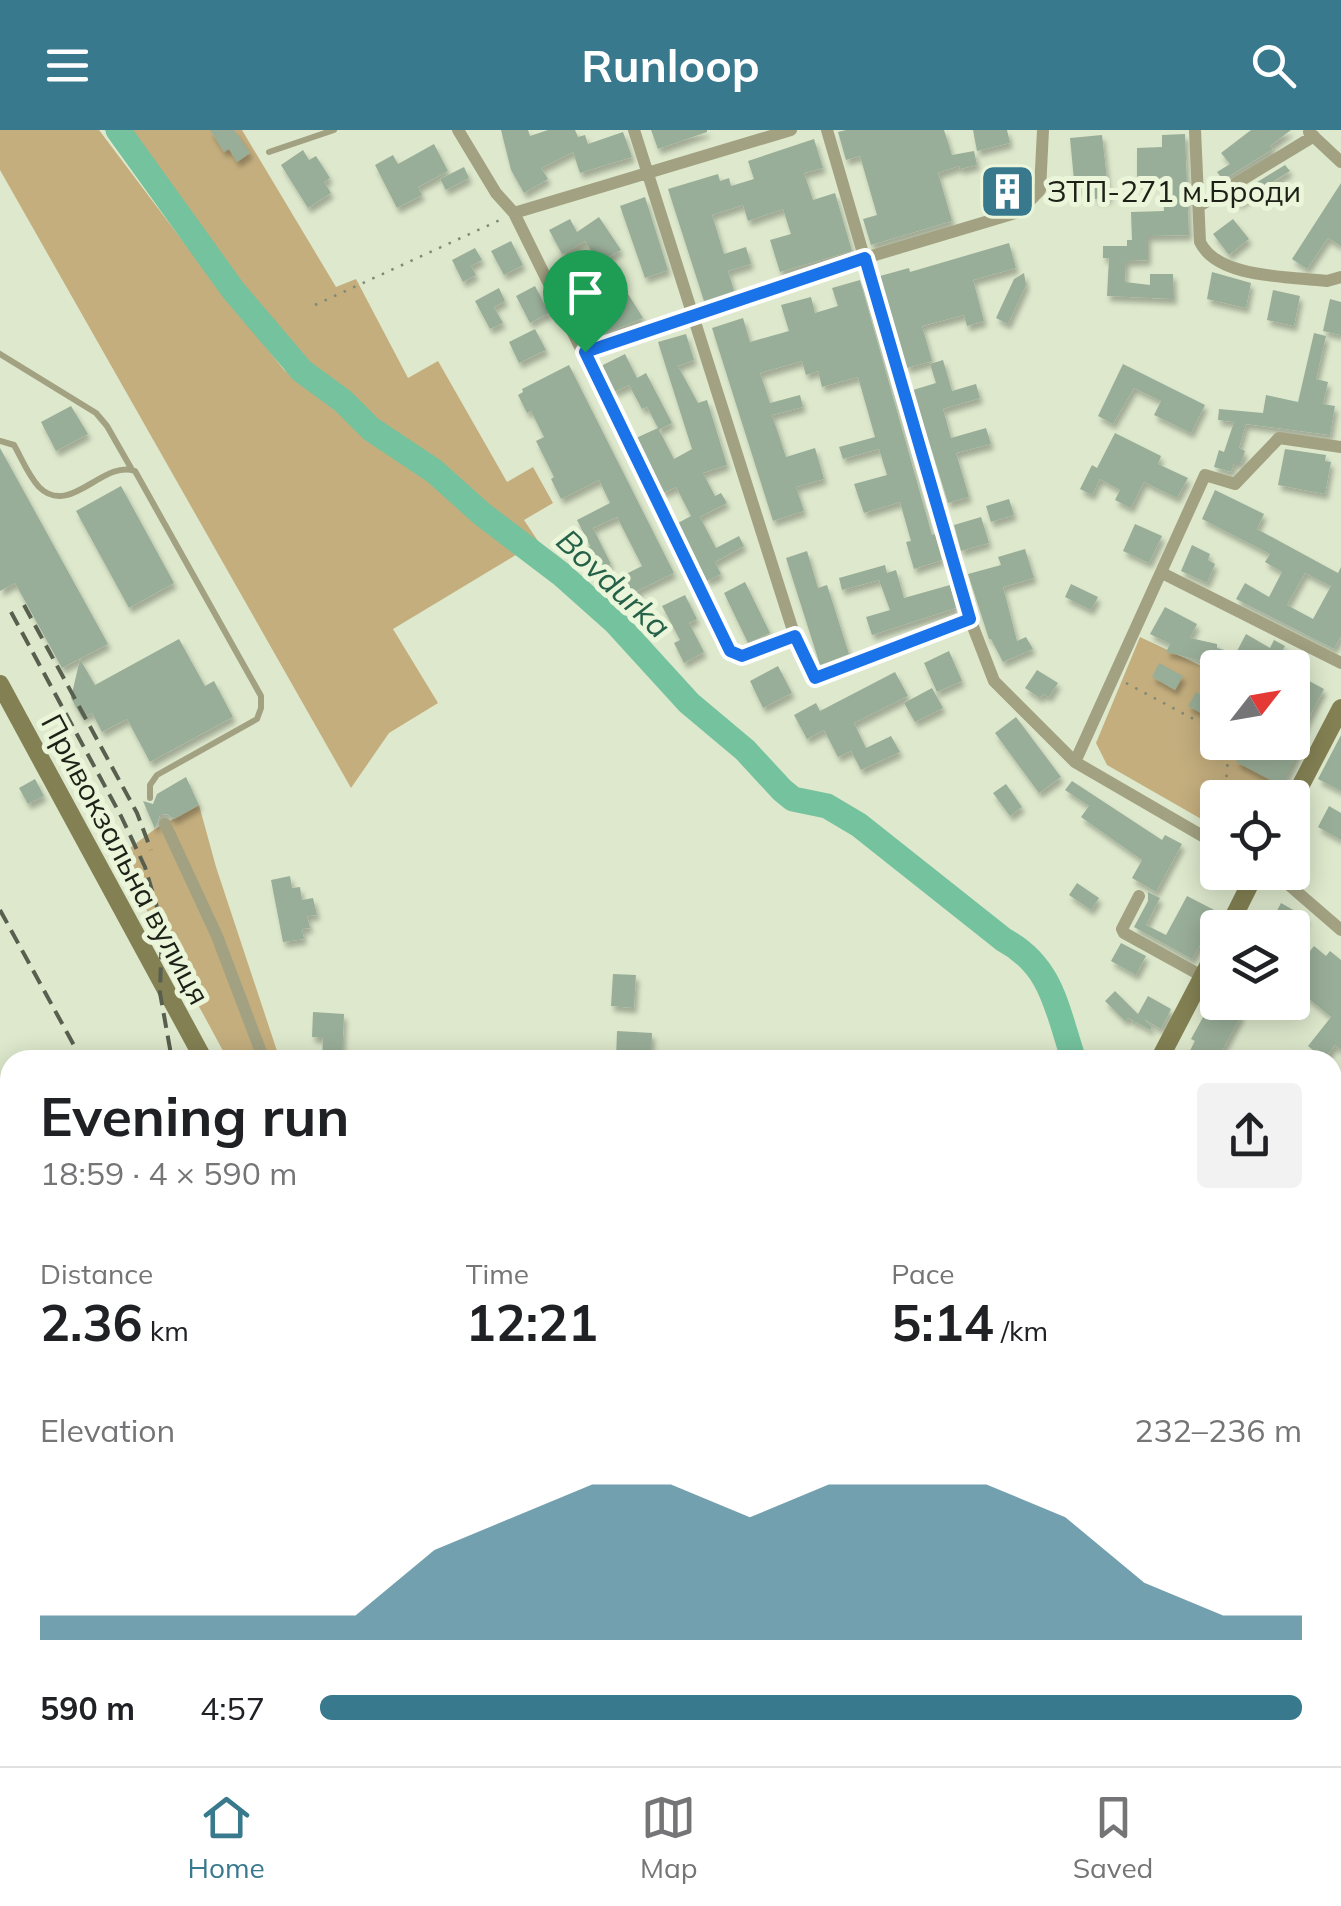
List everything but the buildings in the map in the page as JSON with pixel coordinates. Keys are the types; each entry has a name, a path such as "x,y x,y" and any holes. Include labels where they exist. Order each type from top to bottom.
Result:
{"main road":[{"name":"Привокзальна вулиця","path":"0,684 199,1050"},
{"path":"1303,780 1341,708"},
{"path":"1164,1050 1200,980"}],"street":[{"path":"458,130 496,193 514,213 730,651 742,656 795,636"},
{"path":"634,130 795,636 815,678 970,619"},
{"path":"514,213 791,130"},
{"path":"828,130 970,619 994,680 1076,762 1200,834"},
{"path":"585,352 865,258 1019,212 1040,190 1044,130"},
{"path":"1195,130 1200,242 1206,254 1216,263 1237,269 1327,281 1341,277"},
{"path":"1199,206 1311,133 1341,162"},
{"path":"1076,762 1205,475 1235,484 1279,438 1341,447"},
{"path":"1162,572 1341,663"},
{"path":"165,824 217,936 260,1050"},
{"path":"1295,890 1341,930"},
{"path":"1139,896 1122,929 1124,933 1200,975"}],"lane":[{"path":"269,152 334,130"},
{"path":"0,354 99,416 262,702 260,714 252,724 157,775 150,785 150,798"},
{"path":"0,441 14,446 36,482 51,494 72,494 116,471 132,469"}],"path":[{"path":"315,305 514,213"},
{"path":"1114,676 1200,722"}],"shaded area":[{"path":"0,130 99,130 284,370 379,448 445,490 519,553 393,629 438,703 389,733 351,788 0,170"},
{"path":"105,130 242,130 336,287 356,279 408,378 438,361 507,482 533,467 553,503 524,520 548,556 622,618 692,698 747,744 785,786 829,801 874,830 997,929 1030,949 1049,975 1075,1050 1065,1050 1040,979 1026,958 989,934 857,829 826,811 791,803 779,794 729,741 685,706 613,627 447,489 380,446 351,417 286,367 244,317"},
{"path":"1140,637 1200,665 1200,760 1296,760 1285,780 1200,780 1200,818 1107,765 1096,743"},
{"path":"199,805 277,1050 223,1050 118,857 155,829"}],"waterway":[{"name":"Bovdurka","path":"118,130 233,290 302,371 343,401 371,429 434,471 482,514 561,574 616,623 689,703 745,750 793,799 827,806 859,825 1020,951 1051,991 1071,1050"}],"railway":[{"path":"24,605 137,813 151,850"},
{"path":"11,612 145,867 162,924 160,993 170,1050"},
{"path":"0,910 77,1050"}],"place":[{"name":"ЗТП-271 м.Броди","path":"1008,191"}],"route":[{"path":"865,258 970,619 815,678 795,636 742,656 734,654 585,352 865,258"}]}
